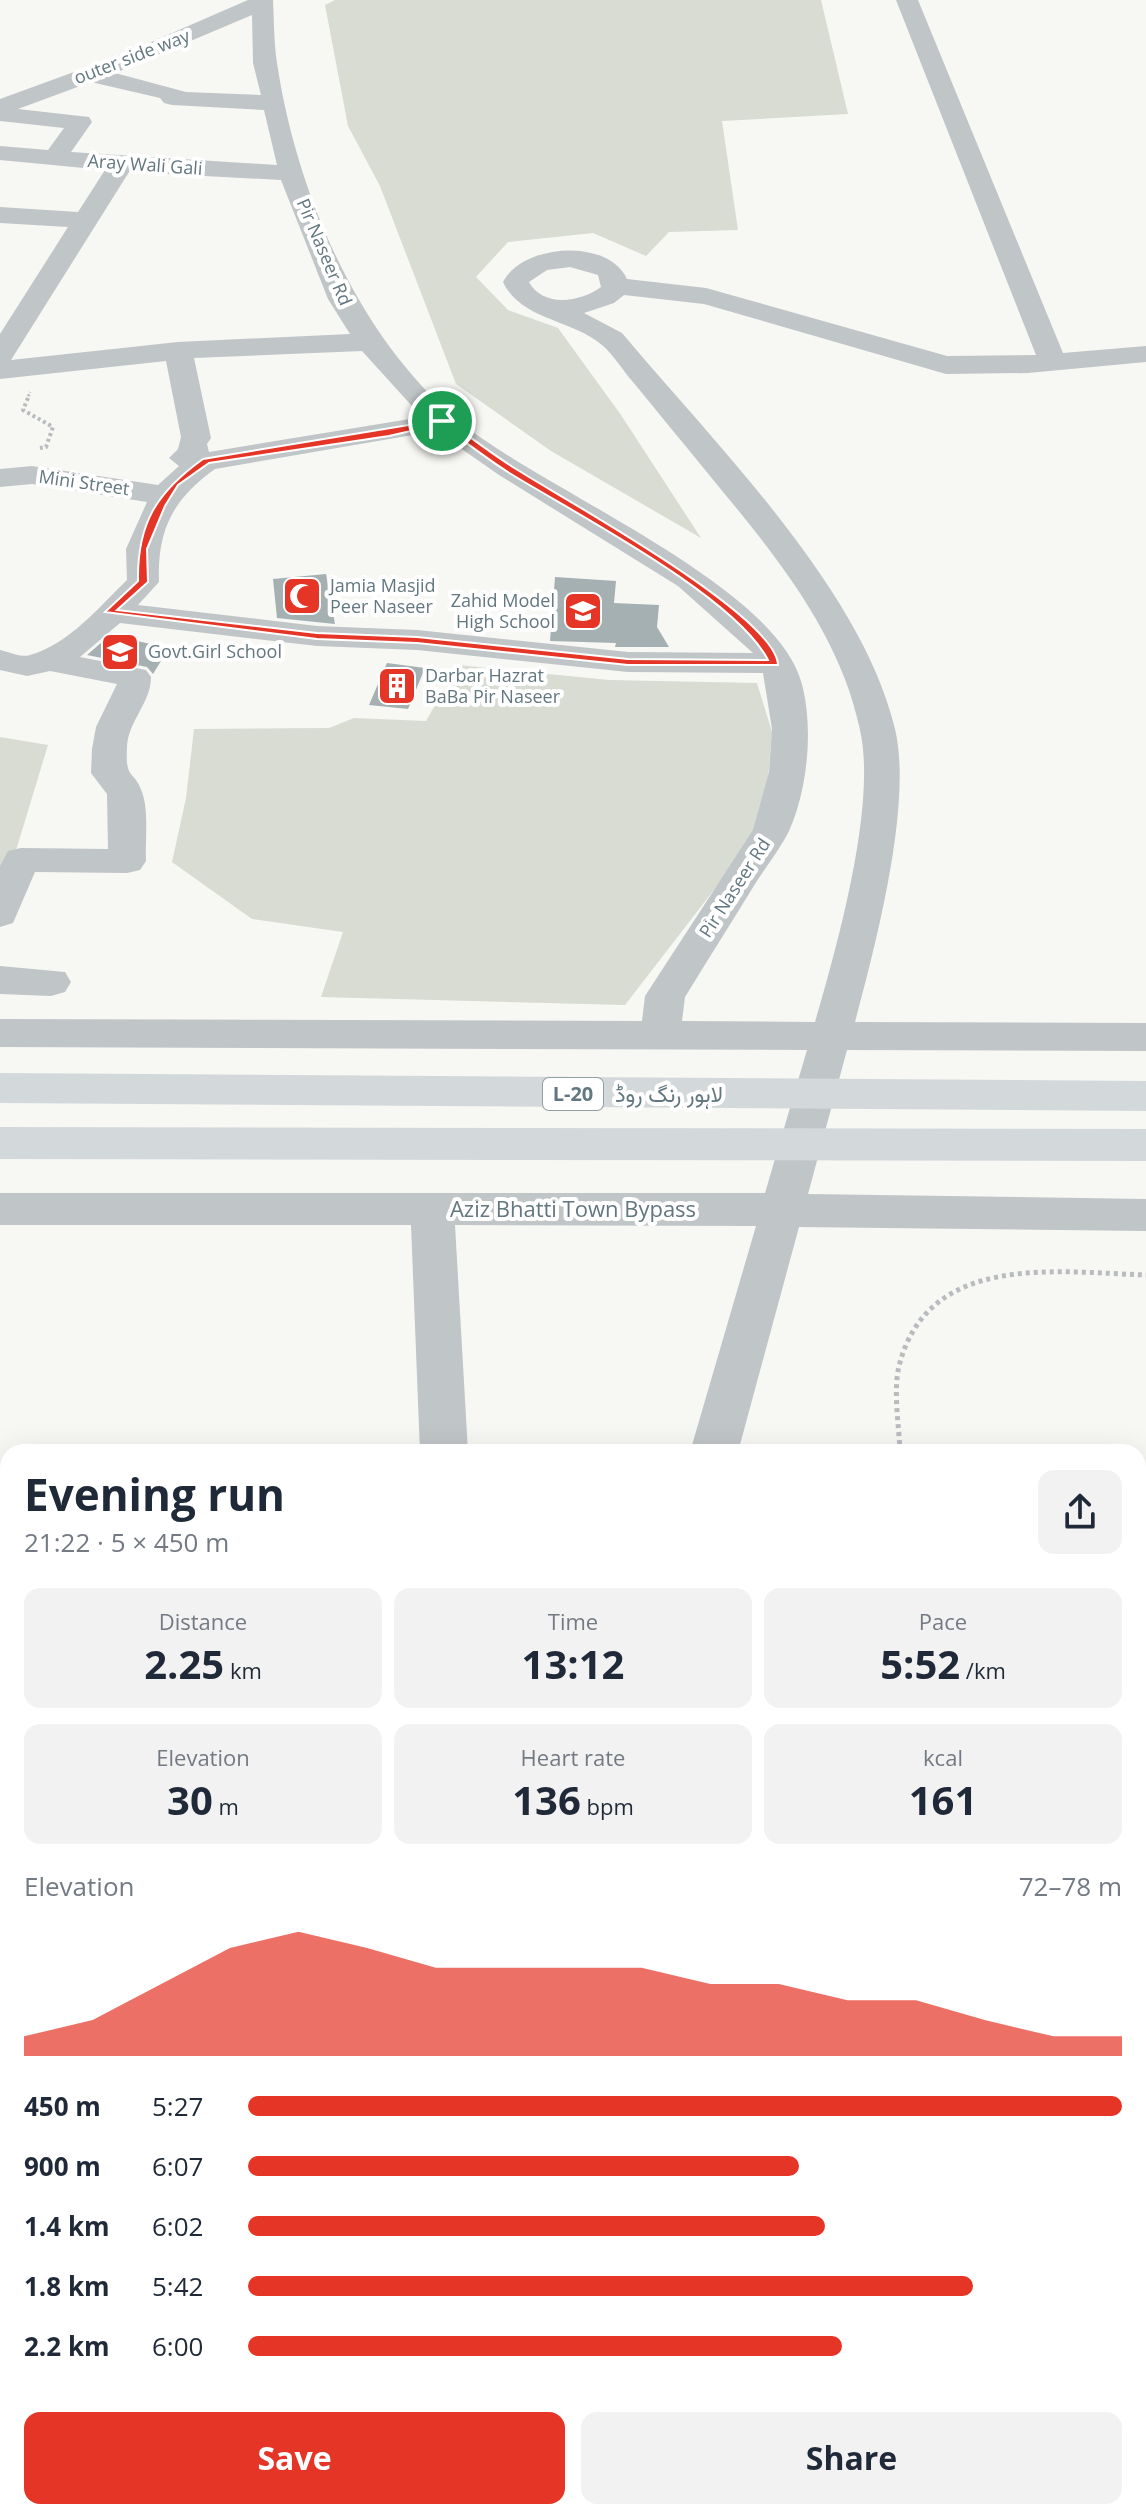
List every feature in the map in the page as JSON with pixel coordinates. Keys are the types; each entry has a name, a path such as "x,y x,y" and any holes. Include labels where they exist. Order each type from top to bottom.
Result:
{"highway":[{"name":"لاہور رنگ روڈ","path":"0,1088 1146,1096"},
{"path":"0,1143 1146,1145"}],"street":[{"path":"907,0 1053,362"},
{"path":"203,3 262,1"},
{"name":"outer side way","path":"0,107 89,74 262,1"},
{"name":"Pir Naseer Rd","path":"262,1 265,63 291,173 342,299 369,342 442,421 510,469 689,579 764,642 784,681 789,729 787,772 771,830 665,996 661,1034"},
{"path":"89,74 176,94 172,98 276,103"},
{"path":"0,114 80,122 54,159"},
{"name":"Aray Wali Gali","path":"0,153 121,164 291,173"},
{"path":"0,356 121,164"},
{"path":"0,215 86,220"},
{"path":"612,339 609,323 614,289 609,271 599,265 570,259 540,263 528,268 516,282 524,296 550,306 612,339 787,549 826,607 864,683 878,730 882,779 878,828 848,974 716,1444"},
{"path":"550,306 579,306 614,289 706,296 946,365 1053,362 1146,354"},
{"path":"0,370 178,350 369,342"},
{"path":"178,350 196,438 194,453 184,458"},
{"path":"0,660 29,666 76,644 143,582 142,549 167,496 175,483 206,461 389,433 442,421"},
{"name":"Mini Street","path":"2,461 32,475 167,496"},
{"path":"110,612 317,636 417,640 628,662 775,663"},
{"path":"0,914 21,860 127,861 125,793 109,773 110,735 135,689 134,677 45,660"},
{"path":"0,980 51,982"},
{"path":"0,1033 1146,1037"},
{"path":"432,1208 444,1444"},
{"name":"Aziz Bhatti Town Bypass","path":"0,1209 432,1208 1146,1215"}],"path":[{"path":"2,461 46,447 53,427 23,410 41,364"},
{"path":"900,1444 899,1366 920,1314 958,1286 1005,1273 1146,1275"}],"shaded area":[{"path":"335,0 821,0 848,114 722,121 738,230 669,232 646,256 593,233 508,242 476,277 508,310 558,328 621,415 701,538 551,451 456,384 380,186 348,126 325,5"},
{"path":"458,665 609,680 757,683 772,732 764,825 625,1005 321,997 343,932 252,919 172,862 186,798 194,729 329,728 354,718 426,721"},
{"path":"0,737 48,745 0,903"}],"building":[{"name":"Jamia Masjid Peer Naseer","path":"326,574 335,624 277,618 273,579"},
{"name":"Zahid Model High School","path":"555,577 616,581 614,603 659,605 657,627 669,647 615,647 616,643 550,641"},
{"name":"Govt.Girl School","path":"110,635 169,648 153,674 147,667 87,655"},
{"name":"Darbar Hazrat BaBa Pir Naseer","path":"387,663 425,668 408,709 369,705"}],"place":[{"name":"Jamia Masjid Peer Naseer","path":"302,596"},
{"name":"Zahid Model High School","path":"583,611"},
{"name":"Govt.Girl School","path":"120,652"},
{"name":"Darbar Hazrat BaBa Pir Naseer","path":"397,686"}],"route":[{"path":"442,421 510,469 689,579 764,642 775,663 628,662 417,640 317,636 110,612 143,582 142,549 160,506 175,483 206,461 257,450 389,433 442,421"}]}
